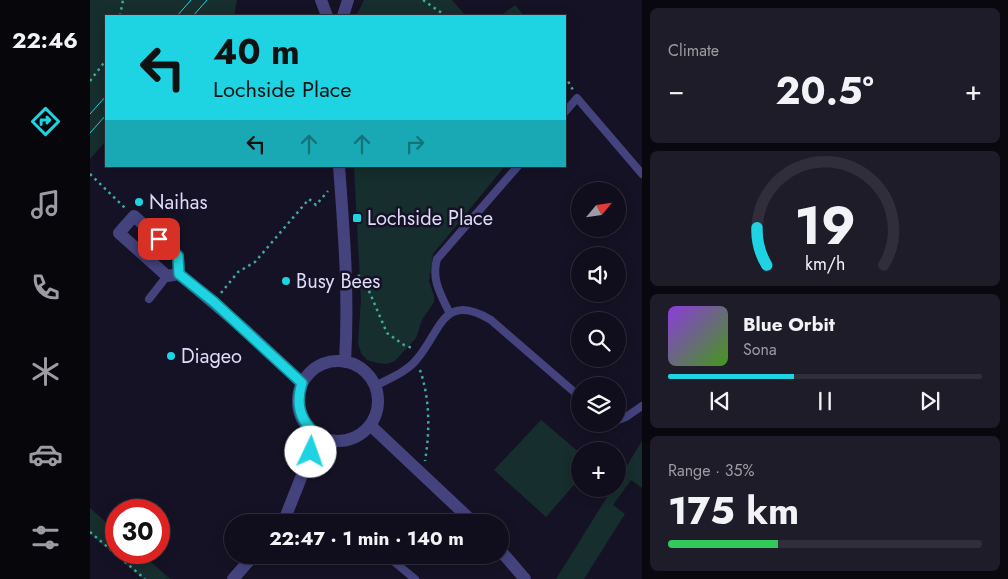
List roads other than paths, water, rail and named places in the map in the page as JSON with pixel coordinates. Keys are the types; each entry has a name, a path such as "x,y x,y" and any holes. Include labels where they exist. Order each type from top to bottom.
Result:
{"street":[{"path":"321,0 327,15"},
{"path":"343,15 348,0"},
{"path":"339,167 348,313 345,362"},
{"path":"173,275 178,256 134,216 118,233 173,275 214,302 302,383"},
{"path":"345,362 363,370 370,377 377,396 375,416 363,432 346,440 327,439 318,435 307,426 300,412 299,393 302,383 312,371 324,363 345,362"},
{"path":"370,425 465,514"},
{"path":"287,514 318,435"},
{"path":"509,560 525,579"},
{"path":"233,579 246,564"}],"lane":[{"path":"566,111 577,98 642,174"},
{"path":"450,312 436,284 434,269 437,259 517,167"},
{"path":"149,299 173,275"},
{"path":"374,386 416,361 442,320 450,312 467,310 479,313 490,320 571,389"},
{"path":"626,417 642,406"},
{"path":"397,564 415,579"}],"tram line":[{"path":"178,15 191,0"},
{"path":"194,15 207,0"},
{"path":"90,114 105,97"},
{"path":"90,133 105,116"}],"place":[{"name":"Naihas","path":"139,202"},
{"name":"Lochside Place","path":"357,218"},
{"name":"Busy Bees","path":"286,281"},
{"name":"Diageo","path":"171,356"}]}
